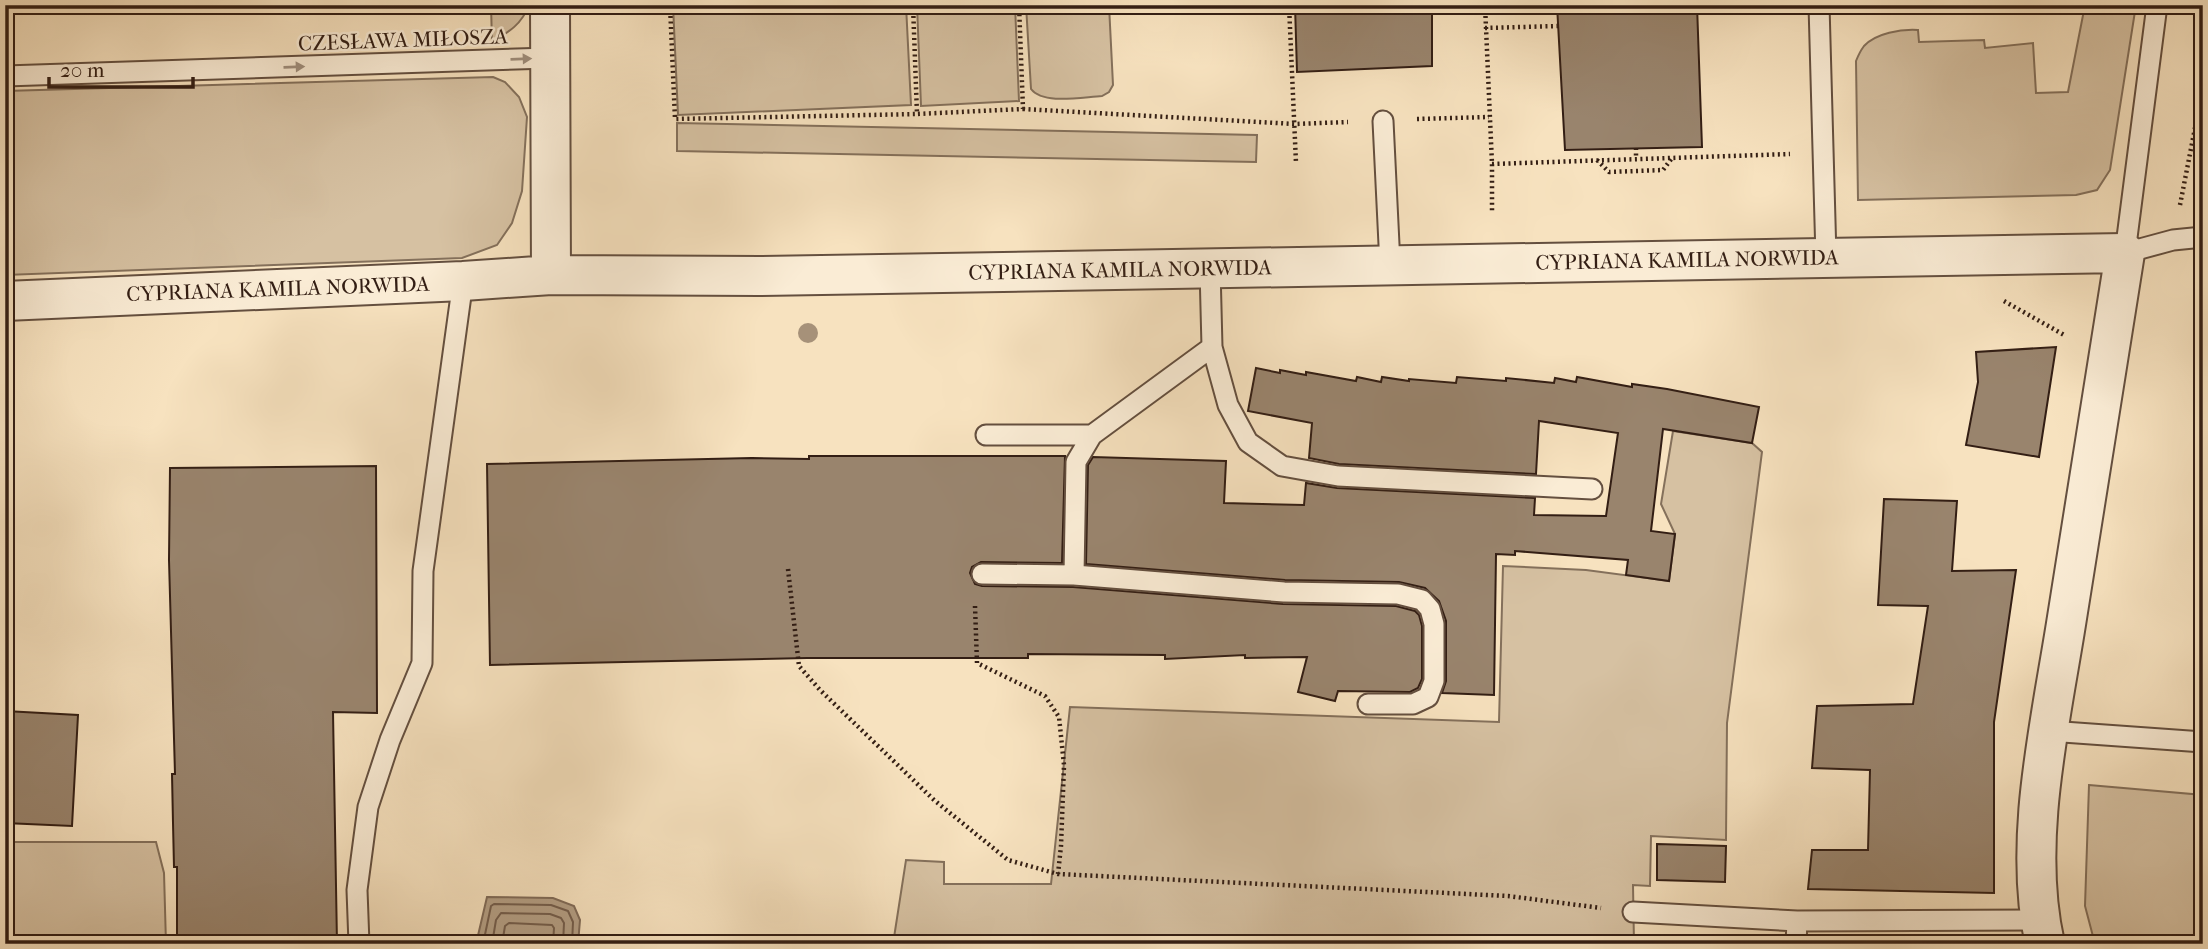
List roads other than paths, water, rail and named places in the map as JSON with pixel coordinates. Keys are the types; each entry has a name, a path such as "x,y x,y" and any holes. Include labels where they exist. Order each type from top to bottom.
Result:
{"street":[{"path":"550,5 551,275"},
{"path":"2042,932 2036,823 2125,253"},
{"name":"CYPRIANA KAMILA NORWIDA","path":"5,301 551,275 760,276 2125,253"}],"lane":[{"path":"1819,5 1826,257"},
{"path":"2157,5 2125,253 2173,240 2203,237"},
{"name":"CZESŁAWA MIŁOSZA","path":"5,76 550,58"},
{"path":"1383,121 1390,265"},
{"path":"1210,269 1212,347 1228,405 1248,442 1282,466 1338,476 1592,489"},
{"path":"359,944 356,890 368,807 390,740 422,663 423,571 463,281"},
{"path":"1074,575 1076,462 1092,435 1212,347"},
{"path":"986,435 1092,435"},
{"path":"982,575 1074,575 1284,592 1398,594 1422,600 1430,609 1434,624 1434,681 1428,696 1413,704 1368,704"},
{"path":"2049,732 2203,742"},
{"path":"1633,912 2042,932"},
{"path":"1796,944 1797,921"}],"water":[{"path":"487,897 553,898 574,906 580,920 578,944 476,944"}]}
